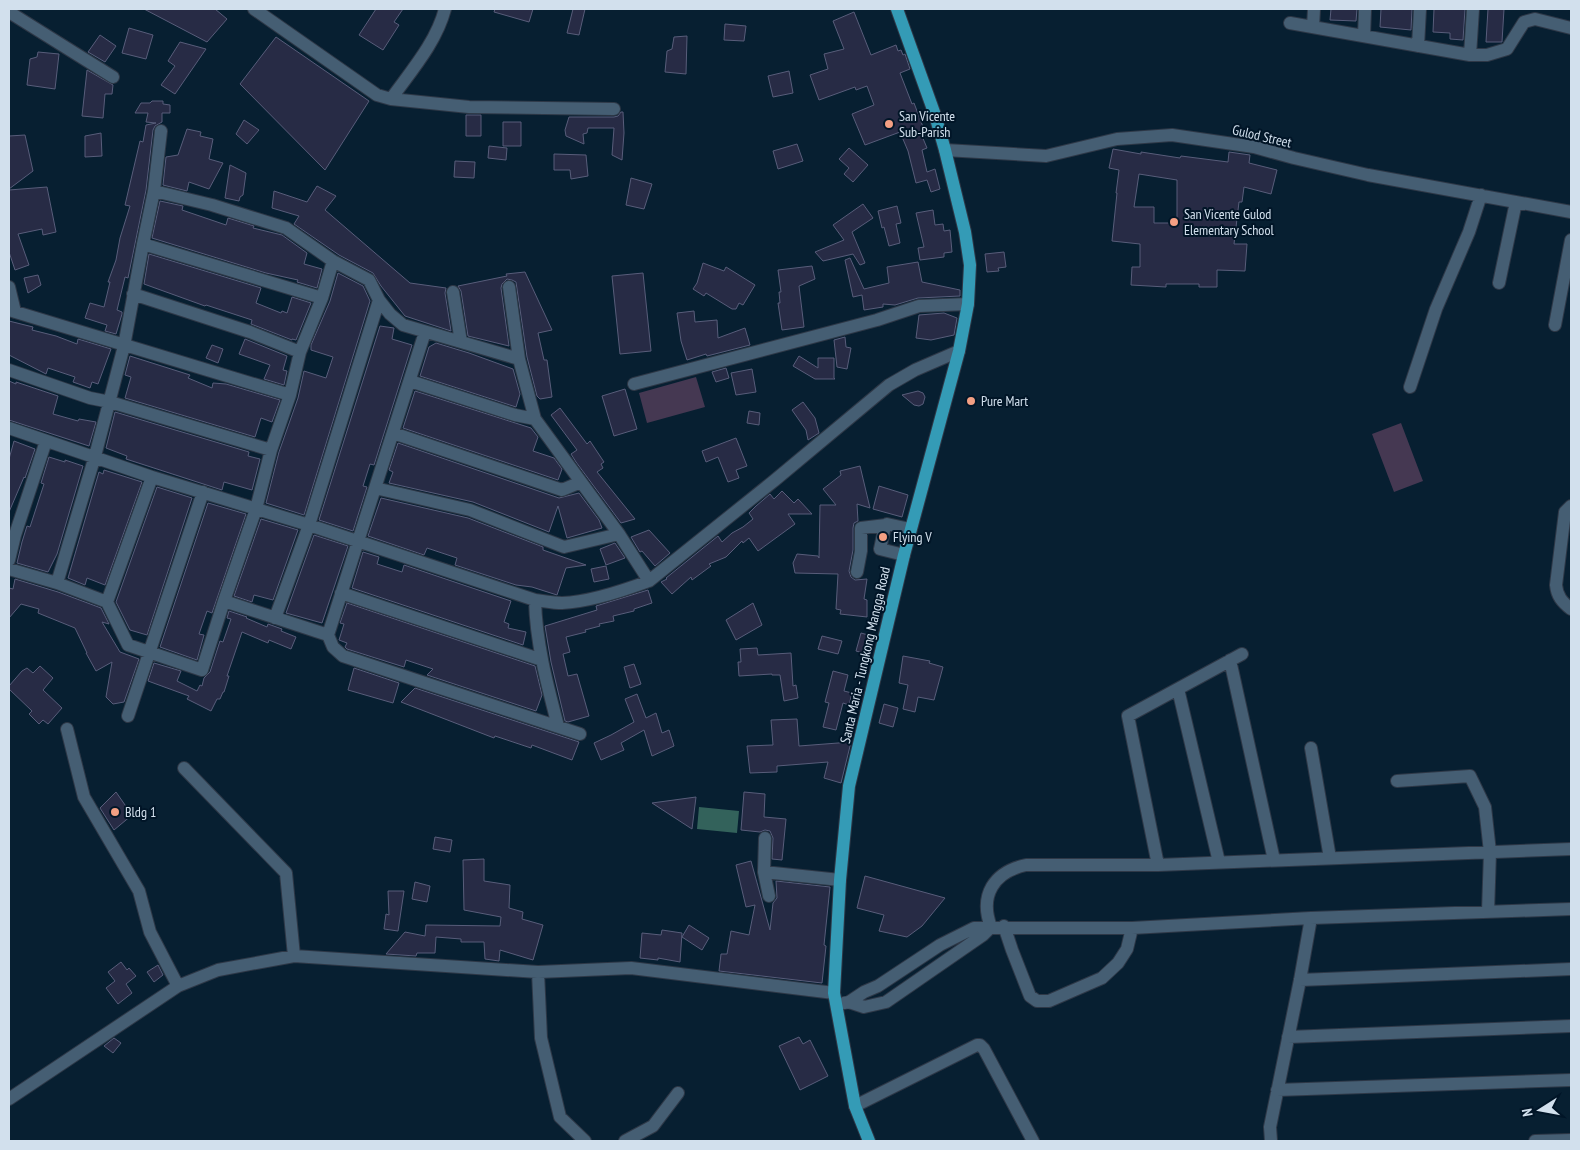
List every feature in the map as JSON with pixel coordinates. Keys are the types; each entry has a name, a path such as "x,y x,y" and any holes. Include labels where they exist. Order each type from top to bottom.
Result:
{"main road":[{"name":"Santa Maria - Tungkong Mangga Road","path":"869,1141 855,1106 835,998 840,880 849,786 910,529 959,351 968,304 970,266 966,240 945,150 897,9"}],"street":[{"path":"254,9 376,95 469,107 614,109"},
{"path":"391,98 424,53 441,24 445,9"},
{"path":"1313,27 1314,9"},
{"path":"1364,36 1366,9"},
{"path":"1418,46 1420,9"},
{"path":"1470,55 1472,9"},
{"path":"9,12 113,77"},
{"path":"1290,24 1470,55 1488,55 1507,49 1524,22 1535,14 1571,28"},
{"path":"56,583 95,456 124,346 154,191 161,131"},
{"name":"Gulod Street","path":"945,150 1046,156 1117,139 1172,135 1254,147 1368,175 1571,212"},
{"path":"154,191 212,205 286,228 333,261 369,280 379,300 390,314 403,325 519,359"},
{"path":"1410,387 1436,309 1469,232 1481,195"},
{"path":"1499,283 1516,202"},
{"path":"1555,325 1571,240"},
{"path":"144,244 322,298"},
{"path":"9,569 56,583 107,602 128,645 202,670 256,510 271,450 290,395 300,352 322,298 333,261"},
{"path":"9,286 12,311 290,395"},
{"path":"509,287 519,359 535,419 619,534 649,581"},
{"path":"453,292 461,342"},
{"path":"133,294 250,332 300,352"},
{"path":"275,618 309,525 379,300"},
{"path":"634,384 877,320 919,306 968,304"},
{"path":"426,332 328,635 333,646 343,656 580,734"},
{"path":"9,428 152,477 309,525 535,600 560,603 575,602 634,587 649,581 889,385 915,370 959,351"},
{"path":"9,370 90,398 110,402 271,450"},
{"path":"410,381 515,415 535,419"},
{"path":"393,433 562,490 581,482"},
{"path":"9,560 15,534 46,441"},
{"path":"107,602 152,477"},
{"path":"375,488 470,510 564,547 619,534"},
{"path":"128,716 203,492"},
{"path":"1571,506 1565,512 1556,585 1562,602 1571,609"},
{"path":"881,550 886,525"},
{"path":"857,572 861,551 861,528 886,525 910,529"},
{"path":"861,551 881,550 904,555"},
{"path":"341,593 542,660"},
{"path":"535,600 536,627 542,660 558,726"},
{"path":"224,601 328,635"},
{"path":"1158,865 1128,716 1242,654"},
{"path":"1230,660 1274,860"},
{"path":"1178,689 1219,862"},
{"path":"67,729 84,797 139,891 150,932 178,986"},
{"path":"1311,748 1330,858"},
{"path":"184,768 286,873 294,956"},
{"path":"1396,781 1470,776 1485,807 1490,852 1488,912"},
{"path":"765,838 764,872 769,896"},
{"path":"1132,928 1126,949 1118,963 1102,978 1049,1001 1037,1001 1030,996 1012,950 986,910 989,893 992,886 1002,875 1014,868 1026,866 1158,865 1571,849"},
{"path":"764,872 840,880"},
{"path":"849,1002 864,992 878,986 940,946 974,928 1132,928 1311,918 1571,909"},
{"path":"1271,1141 1270,1127 1311,918"},
{"path":"9,1099 178,986 218,970 294,956 538,972 631,968 835,998 864,1007 886,1002 983,935 998,927"},
{"path":"1300,980 1571,969"},
{"path":"538,972 541,1038 560,1117 585,1141"},
{"path":"1288,1037 1571,1026"},
{"path":"855,1106 976,1045 980,1045 984,1048 1029,1140"},
{"path":"1277,1090 1571,1080"},
{"path":"625,1141 653,1126 678,1093"},
{"path":"1536,1141 1571,1140"}],"shaded area":[{"path":"696,377 705,407 647,423 639,393"},
{"path":"1401,423 1423,481 1394,492 1372,434"},
{"path":"699,807 739,811 737,833 697,829"}],"building":[{"path":"144,9 215,9 227,19 207,42"},
{"path":"376,9 403,9 394,22 399,25 383,50 359,35"},
{"path":"495,9 533,9 529,22 494,12"},
{"path":"573,9 585,9 579,35 567,33"},
{"path":"1331,9 1357,9 1356,21 1330,20"},
{"path":"1381,9 1412,9 1411,30 1380,27"},
{"path":"1434,9 1465,9 1463,40 1450,39 1450,33 1433,32"},
{"path":"1488,9 1504,9 1502,42 1486,42"},
{"path":"854,12 871,55 896,45 898,51 901,50 903,55 905,54 910,69 900,73 926,135 922,136 927,148 922,150 927,172 935,169 940,189 931,192 927,180 916,183 908,151 900,132 865,145 852,114 874,105 867,86 856,90 855,87 819,100 810,75 828,69 824,54 844,49 833,21"},
{"path":"725,24 746,26 744,41 724,40"},
{"path":"129,28 153,35 146,59 122,53"},
{"path":"100,35 116,46 105,62 88,52"},
{"path":"687,36 686,74 665,72 667,51 672,49 674,37"},
{"path":"276,37 369,101 325,170 240,84"},
{"path":"180,42 206,49 175,94 161,85 175,66 168,61"},
{"path":"38,52 59,54 55,89 27,85 30,59 37,57"},
{"path":"87,70 113,85 112,94 105,94 103,118 82,116"},
{"path":"789,71 793,93 773,97 768,76"},
{"path":"152,101 163,101 163,104 170,105 170,113 162,113 162,122 155,126 153,130 146,190 128,278 125,277 117,310 122,312 122,314 116,334 105,331 107,325 85,318 90,303 104,307 110,282 108,282 116,260 120,238 130,206 125,205 140,141 143,142 146,125 156,123 146,122 148,113 135,113 141,103 150,103"},
{"path":"623,112 624,133 622,160 612,155 614,128 588,128 587,133 583,134 584,144 566,136 565,130 569,117 614,117 618,116"},
{"path":"466,115 481,115 481,136 466,136"},
{"path":"244,120 259,130 247,144 236,134"},
{"path":"503,122 521,122 521,146 503,146"},
{"path":"187,129 201,132 200,136 213,139 209,159 223,163 209,189 189,182 187,191 163,185 166,157 178,155"},
{"path":"101,133 102,156 85,157 85,136"},
{"path":"25,135 33,171 9,189 9,136"},
{"path":"797,144 803,161 778,169 773,151"},
{"path":"489,146 507,148 506,160 488,158"},
{"path":"849,148 868,165 853,182 844,174 849,168 839,159"},
{"name":"San Vicente Gulod Elementary School","path":"1113,149 1141,154 1141,152 1180,158 1181,156 1228,162 1229,152 1250,155 1249,163 1277,170 1271,194 1244,187 1242,202 1239,202 1234,244 1247,244 1245,271 1217,270 1217,287 1199,287 1199,284 1166,284 1166,287 1131,285 1132,267 1140,267 1140,244 1112,241 1119,170 1109,168","holes":["1139,174 1177,180 1177,223 1154,223 1154,207 1134,207"]},
{"path":"554,154 586,155 588,176 571,179 570,170 554,170"},
{"path":"455,161 475,162 474,178 454,177"},
{"path":"230,165 246,173 243,195 239,201 225,198"},
{"path":"631,178 652,184 644,209 626,205"},
{"path":"317,186 336,196 325,210 410,283 446,288 445,293 451,331 405,316 373,273 339,255 294,224 299,216 272,208 274,191 307,202"},
{"path":"47,187 56,232 43,235 42,229 18,234 29,265 15,270 9,252 9,190"},
{"path":"160,201 183,206 182,210 226,225 228,218 254,226 253,228 282,235 307,253 304,264 322,269 317,288 297,282 298,280 266,273 152,238"},
{"path":"863,204 873,218 852,232 865,263 860,265 853,254 823,261 815,252 844,240 833,225"},
{"path":"897,206 901,223 896,224 900,243 889,246 878,211"},
{"path":"933,210 935,225 943,224 944,231 950,230 952,252 944,253 944,257 920,260 918,248 924,247 916,213"},
{"path":"1004,252 1006,267 998,268 999,271 987,272 985,254"},
{"path":"149,254 261,288 256,303 281,313 282,311 287,313 292,297 311,303 296,340 251,324 252,320 205,306 144,284"},
{"path":"850,258 864,289 889,283 887,267 918,262 922,282 960,290 960,296 918,298 895,305 883,304 883,307 864,310 862,295 853,297 845,260"},
{"path":"703,263 724,271 726,267 755,285 743,305 739,303 736,309 732,309 706,293 704,296 693,289 697,283"},
{"path":"812,266 815,279 799,286 804,327 782,330 778,303 780,303 779,292 781,292 778,270"},
{"path":"525,272 552,330 538,333 544,360 547,360 552,397 540,399 537,396 527,357 516,282 507,279 501,288 509,346 468,336 461,291 458,286 507,276 506,274"},
{"path":"338,273 363,286 370,301 304,515 266,503 279,452 298,398 304,371 326,378 333,357 311,350 311,345 330,301"},
{"path":"643,273 651,351 620,354 612,276"},
{"path":"38,275 41,285 28,293 24,278"},
{"path":"694,311 695,322 717,320 718,338 745,328 750,345 687,360 681,341 677,313"},
{"path":"944,313 957,318 954,335 931,340 916,338 919,315"},
{"path":"9,321 33,327 32,330 77,344 78,339 111,349 98,384 92,382 90,388 73,382 75,377 48,368 46,374 9,355"},
{"path":"380,326 394,328 392,339 412,345 374,465 370,464 363,486 367,487 353,531 319,520"},
{"path":"845,337 846,347 851,348 847,369 837,367 834,340"},
{"path":"245,339 287,356 283,370 287,371 284,385 264,379 270,365 239,354"},
{"path":"436,343 513,369 520,394 516,407 420,376 429,347"},
{"path":"212,345 223,349 218,363 206,358"},
{"path":"130,356 190,375 188,378 212,388 213,383 226,384 280,400 272,422 261,418 255,437 125,398 131,377 125,375"},
{"path":"799,356 818,368 818,358 834,358 835,379 815,379 793,366"},
{"path":"726,368 729,378 716,382 712,372"},
{"path":"752,369 756,392 736,395 731,373"},
{"path":"9,381 58,396 53,414 78,421 79,419 96,422 89,446 9,420"},
{"path":"625,389 637,429 614,436 602,396"},
{"path":"415,391 531,428 538,437 533,451 554,458 562,469 558,480 403,428"},
{"path":"918,391 923,393 925,397 923,404 919,406 914,405 902,395"},
{"path":"803,402 815,418 819,433 808,440 806,430 792,410"},
{"path":"560,408 587,444 590,441 604,462 601,464 603,468 597,472 635,519 621,523 576,462 571,454 577,450 551,415"},
{"path":"749,411 760,413 759,425 747,423"},
{"path":"115,412 249,452 248,456 260,459 252,490 224,482 222,490 126,459 127,456 106,448"},
{"path":"736,438 747,466 736,470 739,478 728,482 718,457 706,462 702,451"},
{"path":"14,441 35,449 25,478 9,512 9,459"},
{"path":"398,443 559,498 579,493 599,520 602,528 567,538 558,506 549,532 473,502 389,483 393,472 389,470"},
{"path":"49,457 83,466 57,554 48,572 17,563 27,526 30,527 44,484 41,483"},
{"path":"860,466 870,508 857,504 858,521 854,523 853,528 853,550 849,571 851,577 855,580 867,579 864,599 867,600 867,617 840,614 841,610 836,609 838,574 795,573 793,563 797,554 818,556 819,558 820,505 836,505 823,489 841,475 840,471"},
{"path":"104,470 142,482 105,585 87,578 85,585 68,578 99,472 103,474"},
{"path":"879,486 908,495 902,517 873,509"},
{"path":"157,487 192,498 147,635 130,630 116,602"},
{"path":"782,491 794,503 798,499 812,514 788,514 795,524 758,551 749,538 743,543 742,541 726,557 709,564 711,566 692,580 691,577 672,594 661,582 718,536 722,542 732,533 743,527 753,519 749,513 756,506 770,494 774,499"},
{"path":"381,498 468,518 543,547 543,550 586,565 566,568 557,595 532,587 516,585 455,565 457,558 427,548 424,555 368,536"},
{"path":"208,503 246,514 212,613 207,611 199,634 204,635 197,660 160,647"},
{"path":"261,519 298,530 273,600 254,595 252,602 234,596"},
{"path":"649,530 670,553 655,566 642,551 640,552 631,537"},
{"path":"314,535 348,546 322,623 286,613"},
{"path":"615,543 625,558 606,565 600,549"},
{"path":"363,552 379,557 377,564 402,572 404,565 511,601 504,622 509,624 508,628 526,632 523,645 352,588"},
{"path":"606,566 609,579 594,582 591,569"},
{"path":"15,579 101,608 109,624 102,622 120,652 139,659 124,702 113,704 106,697 112,662 96,671 75,628 38,613 39,609 21,604 9,618 9,588 13,589"},
{"path":"648,590 652,603 634,609 634,611 613,616 614,621 599,624 600,626 585,630 586,632 566,637 570,652 563,654 568,676 577,674 589,716 568,722 565,721 551,662 545,626 597,610 596,606"},
{"path":"347,603 535,666 542,695 536,711 427,675 433,669 406,660 404,667 347,649 345,647 347,643 339,640 344,624 340,623"},
{"path":"753,603 762,625 736,640 726,620"},
{"path":"229,611 267,627 268,624 282,629 281,631 296,637 291,649 269,640 268,643 242,632 227,676 229,676 224,692 220,699 217,699 211,711 187,699 189,696 148,681 154,663 181,671 177,681 197,691 200,685 202,686 204,678 210,672 220,641 223,642 231,619 227,618"},
{"path":"861,633 872,636 867,654 856,651"},
{"path":"822,636 842,641 838,654 818,649"},
{"path":"757,648 758,655 791,653 793,686 796,685 798,698 784,701 780,675 739,676 738,662 741,662 740,649"},
{"path":"903,656 930,661 929,663 943,667 934,700 918,697 915,712 903,709 908,685 899,683"},
{"path":"634,664 641,684 630,688 624,667"},
{"path":"40,666 53,678 43,690 62,708 48,724 43,720 39,724 29,714 32,711 9,689 9,686 22,671 27,668 33,673"},
{"path":"354,668 399,683 393,703 348,690"},
{"path":"833,671 848,675 844,691 852,693 849,705 843,703 836,730 823,727 829,703 825,702"},
{"path":"415,688 579,742 572,760 532,745 531,748 495,736 494,738 401,702"},
{"path":"637,694 646,718 656,713 662,733 669,730 674,746 652,756 644,730 621,743 624,750 601,760 594,743 634,722 625,699"},
{"path":"884,704 898,708 893,727 879,723"},
{"path":"797,719 799,746 851,742 841,783 824,778 828,762 777,766 777,772 750,773 747,746 773,745 771,720"},
{"name":"Bldg 1","path":"116,792 132,815 114,830 100,808"},
{"path":"744,792 765,794 764,817 786,819 782,860 772,859 773,838 770,831 741,830"},
{"path":"696,797 692,829 652,803"},
{"path":"435,837 452,840 450,852 433,849"},
{"path":"484,859 484,881 510,885 509,908 523,912 522,919 543,925 533,960 500,950 499,961 485,959 484,942 461,942 461,939 436,937 435,953 417,953 416,956 386,954 405,932 425,936 426,925 500,926 501,917 464,910 463,860"},
{"path":"751,861 770,930 773,903 777,898 776,881 830,887 822,983 719,971 721,954 727,954 731,931 749,935 755,905 746,907 736,865"},
{"path":"865,876 945,898 922,926 907,937 879,931 884,915 857,908"},
{"path":"415,882 430,886 427,902 412,899"},
{"path":"388,891 404,891 398,931 384,929 386,914 389,915"},
{"path":"689,925 709,938 702,950 682,937"},
{"path":"662,930 682,933 680,962 658,958 658,960 640,958 642,933 661,935"},
{"path":"121,962 127,970 129,968 136,976 126,984 132,993 118,1004 106,988 115,981 108,972"},
{"path":"158,965 163,975 154,982 147,972"},
{"path":"799,1037 803,1044 810,1040 828,1076 800,1090 779,1046"},
{"path":"114,1038 121,1043 113,1053 104,1046"}],"place":[{"name":"San Vicente Sub-Parish","path":"889,124"},
{"name":"San Vicente Gulod Elementary School","path":"1174,222"},
{"name":"Pure Mart","path":"971,401"},
{"name":"Flying V","path":"883,537"},
{"name":"Bldg 1","path":"115,812"}]}
